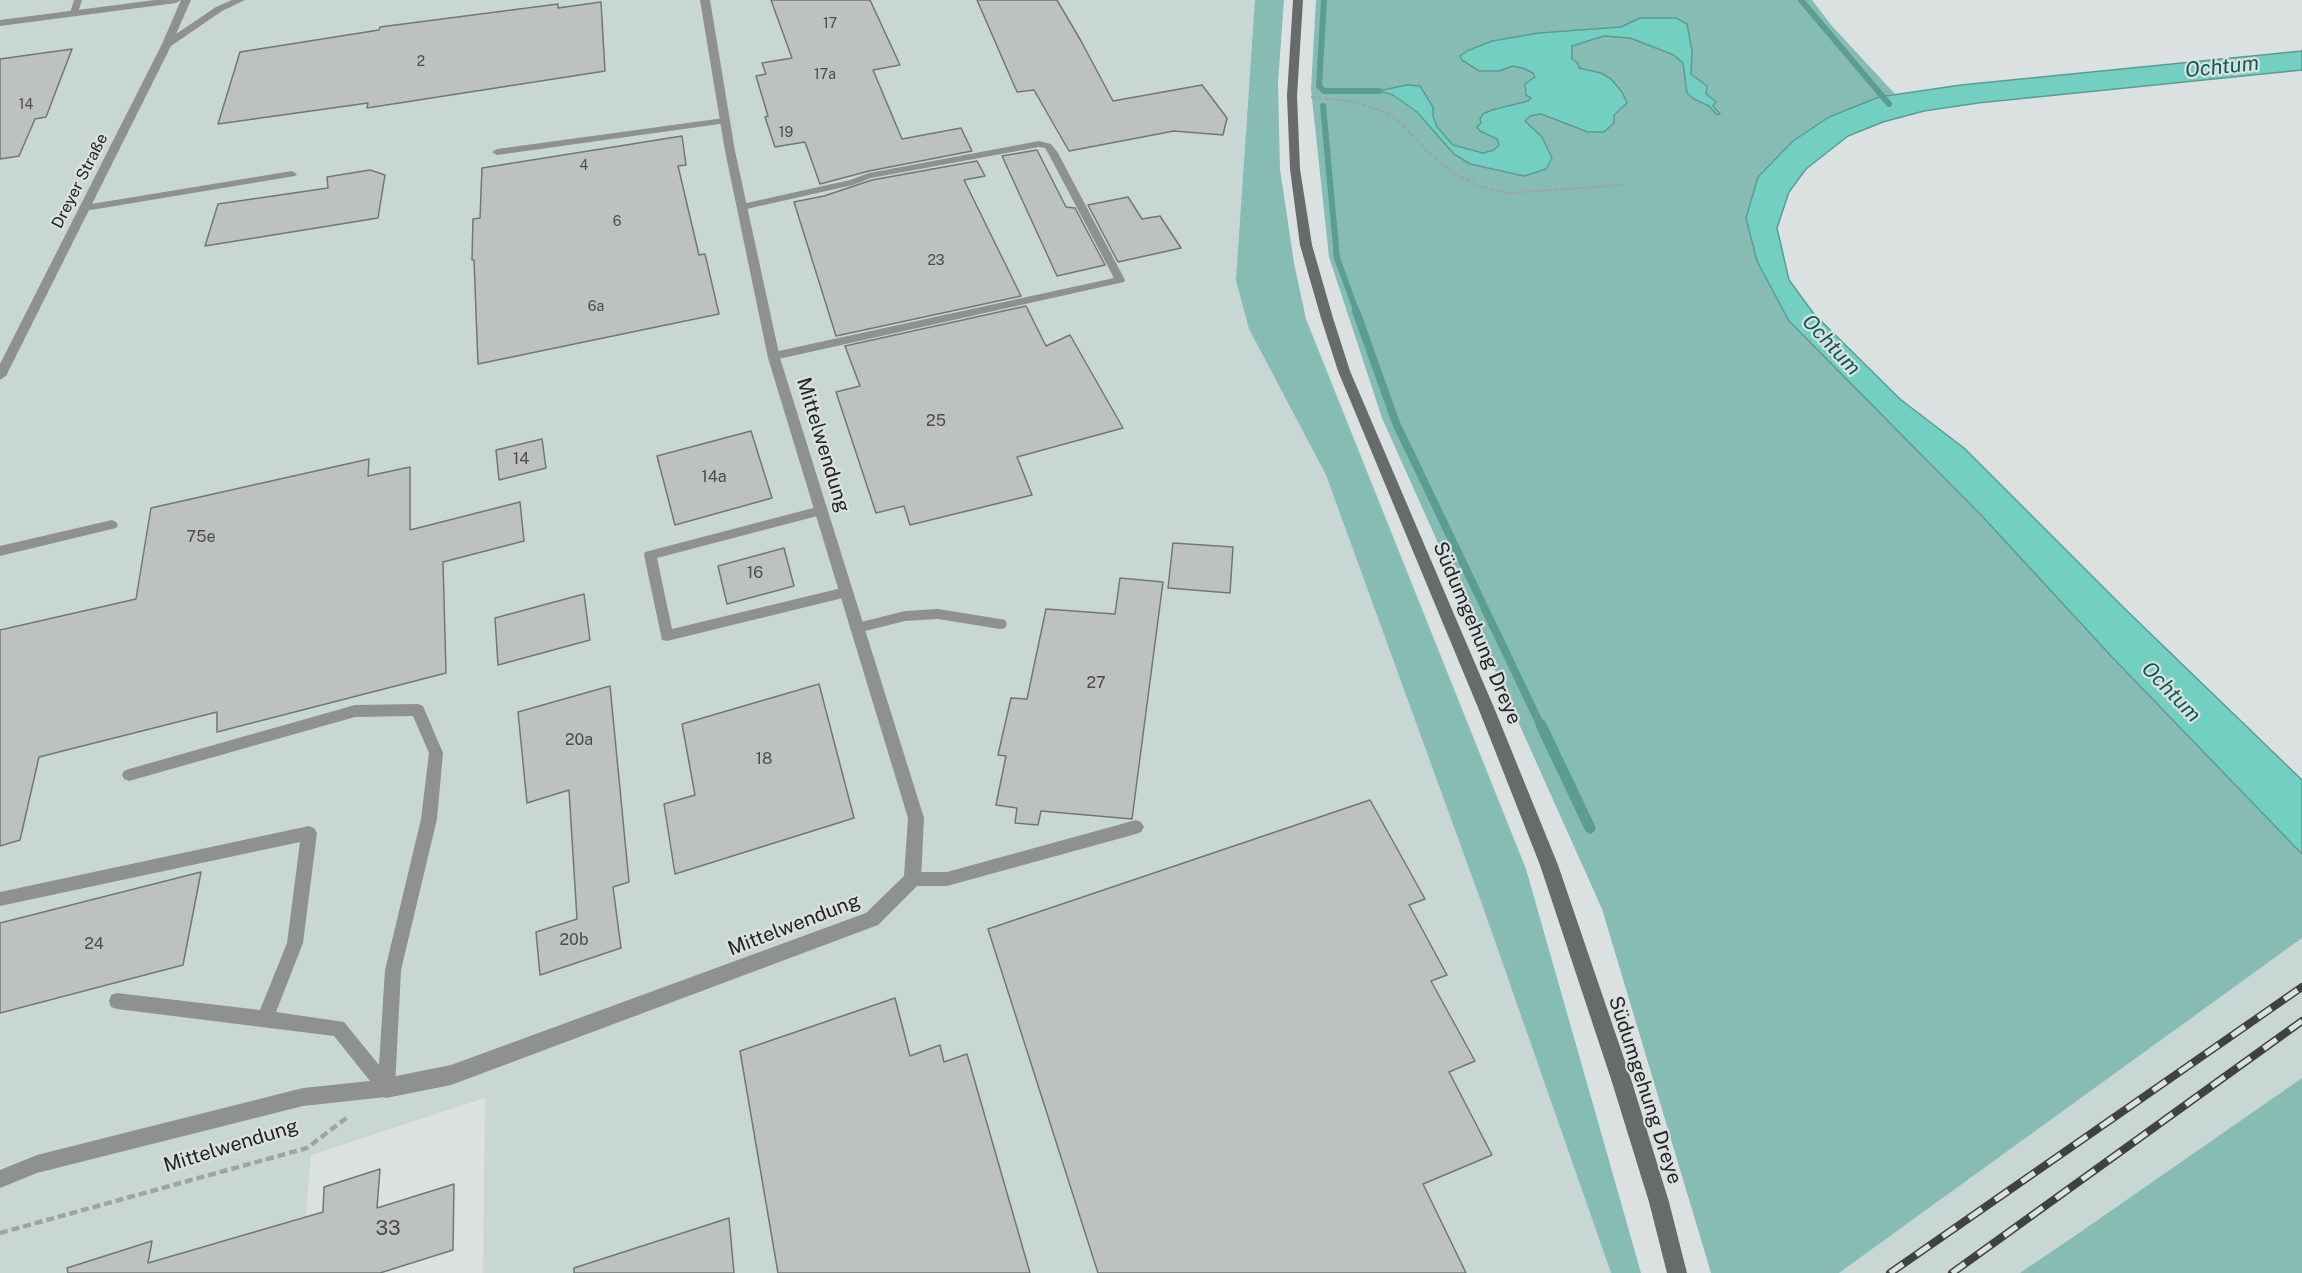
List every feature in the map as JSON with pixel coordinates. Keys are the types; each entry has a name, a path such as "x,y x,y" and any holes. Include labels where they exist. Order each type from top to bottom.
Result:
{"main road":[{"name":"Südumgehung Dreye","path":"1298,0 1292,96 1294,169 1306,245 1344,371 1487,710 1549,865 1621,1078 1659,1202 1677,1273"}],"street":[{"path":"98,10 129,0"},
{"path":"0,23 176,0"},
{"name":"Dreyer Straße","path":"0,376 167,44 186,0"},
{"path":"167,44 219,9 240,0"},
{"name":"Mittelwendung","path":"386,1088 451,1075 872,919 912,879 916,818 774,356 724,121 705,0"}],"lane":[{"path":"74,13 78,0"},
{"path":"497,152 724,121"},
{"path":"742,207 853,182 870,176 1039,144 1048,146 1053,153 1120,280 774,356"},
{"path":"85,208 292,174"},
{"path":"821,511 650,555 667,636 846,592"},
{"path":"0,551 112,525"},
{"path":"857,628 905,616 938,614 1000,624"},
{"path":"129,774 355,711 418,710 436,753 429,819 393,970 386,1088"},
{"path":"912,879 947,879 1136,827"},
{"path":"0,898 309,833 295,943 265,1019"},
{"path":"117,1001 338,1028 386,1088"},
{"path":"0,1179 37,1164 303,1097 386,1088"}],"path":[{"path":"1292,96 1346,100 1382,111 1397,119 1432,156 1455,174 1479,186 1508,193 1623,186"},
{"name":"Mittelwendung","path":"0,1233 307,1148 351,1114"}],"shaded area":[{"path":"0,0 1257,0 1249,329 1326,475 1483,907 1611,1273 483,1273 485,1098 311,1155 301,1273 0,1273"},
{"path":"1255,0 1284,0 1278,83 1280,169 1294,263 1306,319 1526,869 1641,1273 1611,1273 1483,907 1326,475 1249,329 1236,280"},
{"path":"1316,0 1812,0 1832,26 1895,94 1879,97 1829,117 1758,177 1746,218 1757,261 1982,516 2111,656 2302,854 2302,938 1839,1273 1711,1273 1602,909 1382,418 1329,257 1311,89"},
{"path":"2302,938 2302,1078 2020,1273 1839,1273"},
{"path":"2302,1078 2302,1273 2020,1273 2070,1239"}],"water":[{"path":"1640,18 1676,18 1687,24 1692,51 1691,74 1707,86 1706,94 1716,102 1713,106 1720,114 1717,115 1709,106 1687,93 1683,63 1674,55 1630,38 1604,36 1572,46 1572,59 1578,63 1579,68 1601,73 1611,79 1622,92 1627,103 1614,115 1614,123 1604,132 1588,132 1541,114 1530,116 1525,121 1542,137 1552,158 1546,169 1524,176 1470,164 1454,154 1417,112 1393,95 1379,91 1406,85 1420,86 1433,107 1437,127 1453,145 1483,153 1494,150 1499,145 1497,139 1480,131 1477,127 1481,123 1480,119 1483,114 1492,110 1528,101 1531,98 1526,95 1525,84 1535,77 1533,73 1525,69 1513,66 1499,71 1479,71 1462,60 1460,56 1492,41 1539,33 1621,27"},
{"name":"Ochtum","path":"2302,51 2302,70 1978,103 1924,111 1883,122 1848,136 1806,169 1789,192 1777,228 1789,280 1814,314 1900,399 1964,448 2125,609 2302,780 2302,854 2111,656 1982,516 1789,321 1757,261 1746,218 1758,177 1793,141 1829,117 1879,97 1961,85"}],"building":[{"path":"771,0 870,0 900,65 873,70 902,139 961,128 972,151 869,171 820,184 805,142 775,147 765,117 768,116 756,76 766,74 762,63 792,58"},
{"path":"977,0 1057,0 1113,101 1202,85 1227,118 1223,135 1174,131 1069,151 1034,90 1017,92"},
{"path":"601,2 605,71 367,108 368,103 218,124 240,52 379,30 380,27 558,4 558,8"},
{"path":"72,49 46,117 35,119 19,156 0,159 0,59"},
{"path":"682,136 686,165 678,166 699,255 705,254 719,314 478,364 474,260 472,260 473,219 480,218 482,168"},
{"path":"1037,150 1066,207 1075,208 1105,265 1057,276 1002,156"},
{"path":"977,161 985,176 964,180 1021,296 836,336 794,202 824,196 872,180"},
{"path":"370,170 385,175 378,218 205,246 218,204 328,188 327,177"},
{"path":"1128,197 1142,219 1160,216 1181,248 1118,262 1088,205"},
{"path":"1026,306 1046,346 1070,335 1123,428 1017,457 1032,495 910,525 904,506 876,513 836,392 860,386 845,346"},
{"path":"751,431 772,498 675,525 657,456"},
{"path":"542,439 546,468 499,480 496,450"},
{"path":"369,459 368,476 410,467 410,530 520,502 524,541 443,562 446,673 217,732 217,712 39,757 20,840 0,846 0,630 136,599 151,508"},
{"path":"1173,543 1233,547 1230,593 1168,588"},
{"path":"784,548 794,586 727,604 718,566"},
{"path":"1120,578 1163,582 1132,819 1041,811 1038,825 1015,823 1017,808 996,805 1006,756 998,755 1011,698 1027,699 1046,609 1115,614"},
{"path":"584,594 590,640 498,665 495,618"},
{"path":"819,684 854,818 675,874 664,804 695,795 682,724"},
{"path":"610,686 629,882 613,887 621,948 540,975 536,932 577,919 569,790 527,803 518,712"},
{"path":"1370,800 1425,899 1409,905 1447,975 1431,981 1475,1061 1449,1072 1492,1155 1423,1184 1466,1273 1098,1273 988,929"},
{"path":"201,872 183,965 0,1013 0,923"},
{"path":"895,998 910,1056 940,1045 944,1062 967,1054 1030,1273 778,1273 740,1051"},
{"path":"380,1169 377,1208 454,1184 453,1250 380,1273 68,1273 67,1268 152,1241 148,1263 323,1212 324,1187"},
{"path":"729,1218 734,1273 574,1273 574,1268"}],"waterway":[{"path":"1324,0 1319,86 1324,91 1379,91"},
{"path":"1801,0 1889,104"},
{"path":"1323,106 1337,258 1357,313"},
{"path":"1356,311 1396,423 1541,726"},
{"path":"1541,725 1590,828"}],"railway":[{"path":"1890,1273 2302,987"},
{"path":"1952,1273 2302,1021"}]}
